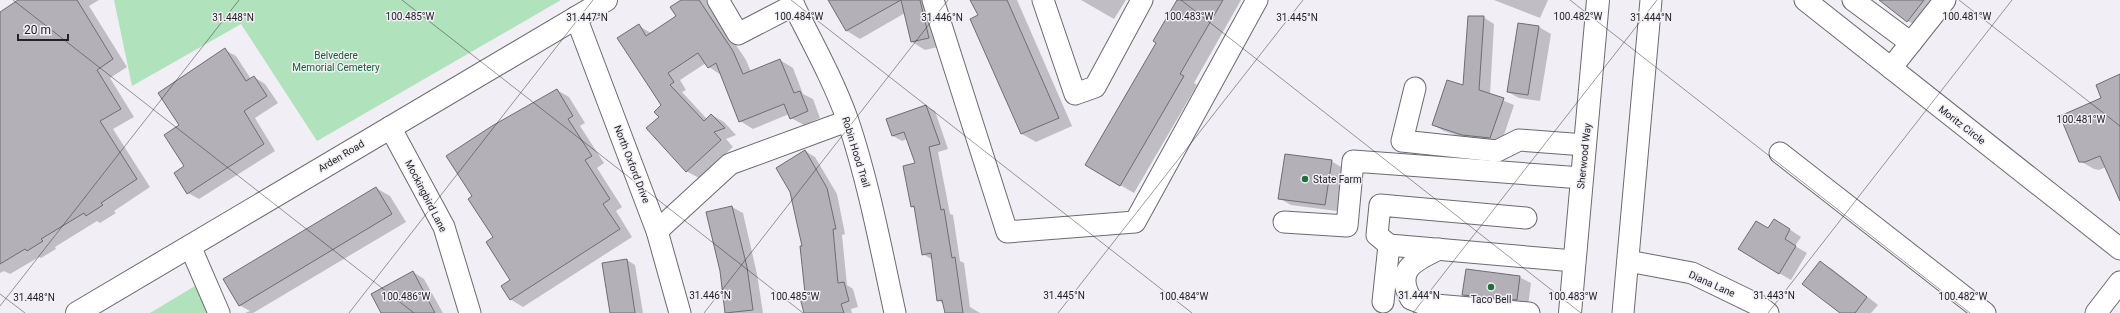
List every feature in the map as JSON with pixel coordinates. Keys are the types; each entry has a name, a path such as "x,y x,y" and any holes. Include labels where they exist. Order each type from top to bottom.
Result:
{"main road":[{"name":"Arden Road","path":"77,313 606,0"},
{"name":"Sherwood Way","path":"1570,313 1598,0"}],"street":[{"path":"718,0 738,34 792,2"},
{"path":"933,0 1007,232 1136,222 1257,0"},
{"path":"1043,0 1075,94 1095,87 1142,0"},
{"path":"1623,313 1651,0"},
{"name":"Moritz Circle","path":"1805,0 2120,249"},
{"path":"1853,0 1911,44"},
{"path":"1891,68 1944,0"},
{"name":"Robin Hood Trail","path":"792,2 828,75 847,121 873,210 895,313"},
{"name":"North Oxford Drive","path":"576,17 657,231 680,313"},
{"path":"1415,88 1402,141 1497,151 1519,140 1585,145"},
{"path":"657,231 730,164 847,121"},
{"name":"Mockingbird Lane","path":"390,127 444,227 470,313"},
{"path":"1780,153 1985,313"},
{"path":"1284,222 1347,226 1353,161 1582,178"},
{"path":"1526,218 1380,204 1377,235 1389,245 1574,262"},
{"path":"1383,302 1389,245"},
{"path":"190,246 219,313"},
{"path":"1440,249 1414,262 1406,274 1404,287 1411,299 1424,304 1530,313"},
{"name":"Diana Lane","path":"1628,261 1692,273 1758,305 1768,313"},
{"path":"2096,313 2120,282"}],"green space":[{"name":"Belvedere Memorial Cemetery","path":"114,0 561,0 317,141 241,24 132,86"},
{"path":"195,286 208,313 150,313"}],"building":[{"path":"18,0 77,0 113,59 97,70 121,109 100,121 137,179 101,203 103,205 86,216 84,213 41,239 43,241 27,251 25,249 0,264 0,12"},
{"path":"681,0 699,0 733,51 743,74 780,59 794,93 800,91 808,111 790,119 784,104 739,122 716,63 708,68 698,53 668,73 674,82 670,85 704,121 711,114 725,128 714,132 721,140 686,172 646,128 659,117 654,112 661,105 617,38 639,24 646,36 676,16 670,7"},
{"path":"828,0 901,0 846,31"},
{"path":"901,0 920,0 929,38 911,42"},
{"path":"970,0 1007,0 1059,118 1021,134 970,19 978,15"},
{"path":"1177,0 1223,0 1180,74 1184,76 1120,186 1085,165 1156,43 1153,41"},
{"path":"1879,0 1924,0 1907,22"},
{"path":"1468,16 1484,16 1479,90 1504,98 1490,138 1462,135 1432,125 1447,80 1463,85"},
{"path":"1518,23 1539,26 1528,95 1507,92"},
{"path":"225,48 246,81 254,76 267,96 244,111 264,144 187,194 174,173 184,166 164,135 179,125 158,93"},
{"path":"2120,74 2120,201 2100,156 2085,162 2079,162 2060,116 2101,98 2096,85"},
{"path":"557,89 573,116 568,119 592,156 585,160 610,199 603,204 620,229 510,300 501,286 510,280 486,242 493,237 468,199 472,196 446,156 492,126"},
{"path":"926,105 940,144 929,147 941,210 944,209 952,258 955,257 963,313 945,313 942,300 937,301 931,253 922,255 914,206 911,207 903,166 915,163 904,132 892,136 886,119"},
{"path":"805,150 827,188 836,229 833,229 838,283 844,282 849,301 841,304 844,313 804,313 799,294 805,293 800,246 802,246 790,192 776,168"},
{"name":"State Farm","path":"1285,154 1332,160 1325,205 1278,199"},
{"path":"376,187 392,214 239,306 223,279"},
{"path":"732,206 747,267 753,310 725,313 720,271 706,212"},
{"path":"1774,219 1790,229 1785,239 1796,246 1779,274 1738,249 1756,221 1768,228"},
{"path":"627,259 635,313 610,313 602,263"},
{"path":"1820,261 1867,297 1855,313 1840,313 1802,284"},
{"name":"Taco Bell","path":"1466,269 1520,276 1517,300 1462,295"},
{"path":"413,271 435,313 381,313 371,294"}],"place":[{"name":"State Farm","path":"1305,179"},
{"name":"Taco Bell","path":"1491,287"}]}
